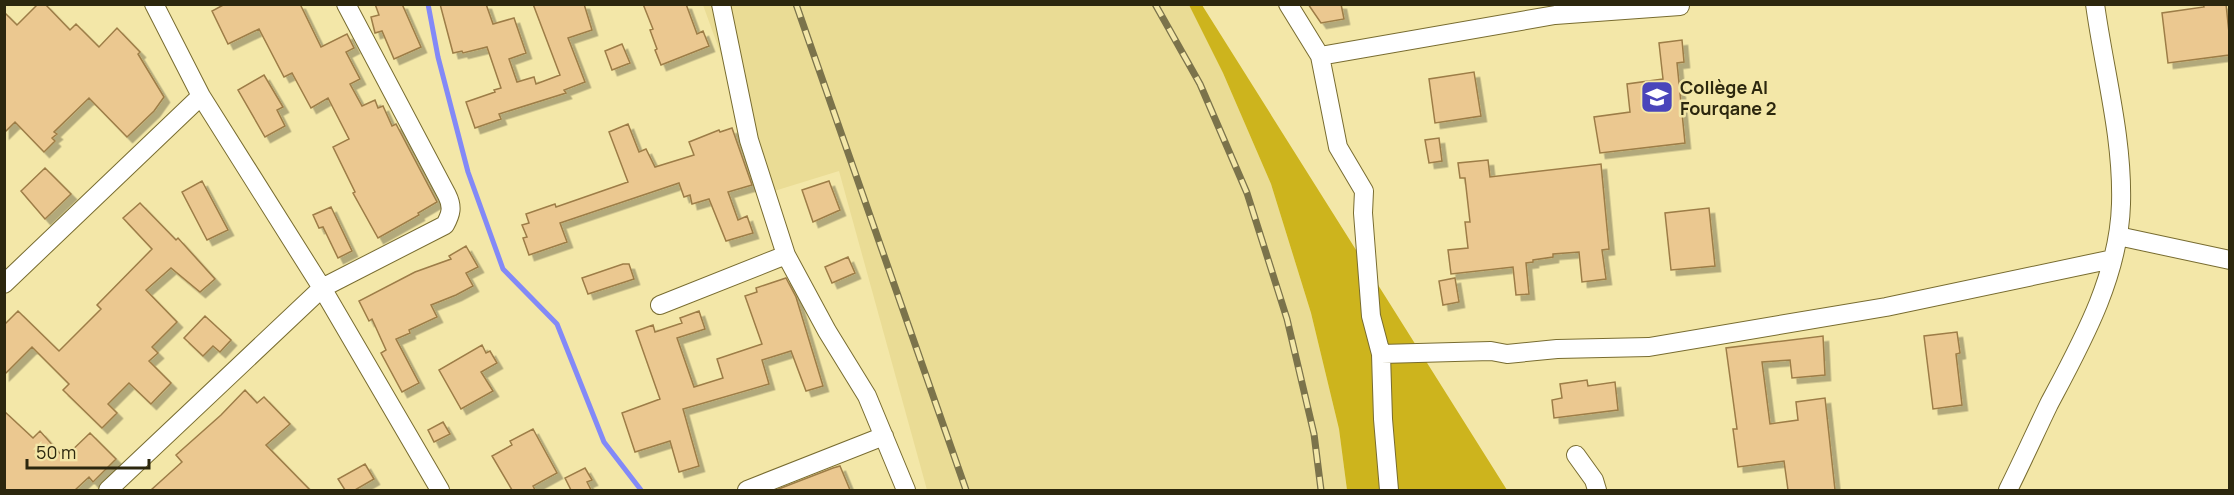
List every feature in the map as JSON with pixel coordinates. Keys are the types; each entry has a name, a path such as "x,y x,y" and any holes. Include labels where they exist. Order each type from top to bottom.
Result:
{"street":[{"path":"154,4 201,96 322,288 440,490"},
{"path":"108,490 322,288 445,225 452,210 447,195 346,4"},
{"path":"721,4 749,140 786,255 827,331 867,396 906,490"},
{"path":"1288,4 1320,56 1338,147 1364,191 1363,213 1371,316 1381,354 1383,419 1389,490"},
{"path":"2008,490 2021,460 2088,331 2113,259 2118,236 2121,203 2119,147 2095,4"},
{"path":"1320,56 1555,10 1680,6"},
{"path":"4,285 201,96"},
{"path":"2118,236 2229,260"},
{"path":"660,305 786,255"},
{"path":"1381,354 1491,351 1507,354 1648,347 1886,307 2113,259"},
{"path":"747,490 884,436"},
{"path":"1576,455 1594,480 1597,490"}],"shaded area":[{"path":"703,5 1189,5 1223,73 1271,184 1311,313 1339,429 1347,490 927,490 839,171 771,192"},
{"path":"1189,5 1202,5 1507,490 1347,490 1339,429 1311,313 1271,184 1223,73"}],"building":[{"path":"38,4 45,4 70,30 76,24 99,47 117,28 140,52 138,54 164,97 154,111 127,137 89,98 54,132 57,134 52,138 55,141 44,152 15,122 4,133 4,12 17,25"},
{"path":"225,4 300,4 321,47 347,34 354,48 346,52 360,79 350,84 362,106 375,100 378,108 383,106 392,126 396,124 437,202 378,238 353,193 355,192 333,147 349,139 328,98 311,108 292,73 284,77 259,29 228,44 212,11"},
{"path":"375,4 402,4 421,47 394,59 382,31 375,33 371,17 379,15"},
{"path":"440,4 486,4 493,24 514,18 526,53 509,59 517,82 534,77 536,84 560,75 533,4 584,4 592,30 568,38 585,82 564,90 566,93 499,114 501,119 475,128 466,102 501,88 487,47 453,53"},
{"path":"643,4 686,4 697,34 703,31 709,46 661,65 650,30 653,29"},
{"path":"1308,4 1341,4 1344,19 1321,23"},
{"path":"2203,4 2226,4 2229,55 2168,63 2162,13 2204,7"},
{"path":"1682,40 1684,62 1677,63 1685,143 1600,153 1594,117 1630,112 1627,84 1663,79 1659,43"},
{"path":"622,44 630,63 612,70 605,51"},
{"path":"1474,72 1481,116 1435,123 1429,79"},
{"path":"264,75 283,107 277,110 285,126 265,137 238,90"},
{"path":"628,124 639,152 646,149 655,167 694,155 689,142 719,130 720,132 732,128 752,185 728,192 738,220 747,216 753,233 726,241 709,199 692,204 690,195 684,197 679,183 560,223 567,242 529,255 523,238 527,237 522,225 529,223 526,214 555,204 556,207 628,182 609,132"},
{"path":"1439,138 1442,161 1429,163 1425,140"},
{"path":"1488,160 1490,177 1601,164 1609,249 1602,250 1606,279 1582,282 1579,252 1553,254 1553,257 1526,263 1529,294 1516,295 1513,267 1451,274 1448,250 1468,248 1465,222 1470,222 1465,178 1460,178 1458,163"},
{"path":"45,168 71,194 45,219 21,191"},
{"path":"202,181 228,230 207,240 182,192"},
{"path":"829,181 840,210 813,222 802,190"},
{"path":"140,203 176,240 178,238 215,279 200,292 171,268 146,290 177,322 152,347 158,353 149,361 171,383 151,404 129,383 108,404 117,413 102,428 63,390 69,384 32,347 4,375 4,325 18,311 59,351 101,309 97,305 152,249 123,218"},
{"path":"331,207 352,251 338,258 323,227 319,228 313,215"},
{"path":"1709,208 1715,266 1671,270 1665,213"},
{"path":"466,246 478,267 466,273 473,286 431,305 437,317 396,339 419,383 402,392 381,353 386,350 372,319 369,321 359,301 415,272 451,259 449,256"},
{"path":"848,257 855,273 832,283 825,267"},
{"path":"629,264 634,279 588,294 582,278"},
{"path":"786,278 796,297 823,386 806,391 791,351 762,360 769,384 683,409 699,466 679,472 670,441 635,452 622,413 660,399 636,331 653,325 655,332 682,323 680,318 699,311 705,329 677,338 694,387 723,378 717,359 762,344 745,296 757,292 756,288"},
{"path":"1455,278 1459,302 1443,305 1439,281"},
{"path":"205,316 231,340 220,352 213,346 203,356 184,338"},
{"path":"1957,332 1960,353 1956,354 1962,405 1933,409 1924,336"},
{"path":"1823,336 1825,375 1792,378 1790,360 1762,362 1770,424 1798,420 1796,402 1825,398 1835,490 1788,490 1784,461 1738,467 1733,429 1737,429 1726,348"},
{"path":"482,345 486,353 490,351 497,363 481,372 493,391 461,409 439,370"},
{"path":"1587,380 1588,386 1615,382 1618,410 1554,418 1552,400 1562,398 1560,384"},
{"path":"245,390 257,403 264,397 290,424 266,445 310,490 151,490 182,462 176,455"},
{"path":"4,411 33,438 40,431 64,458 90,433 116,459 93,482 89,477 75,490 4,490"},
{"path":"443,422 450,434 434,442 428,430"},
{"path":"533,429 557,473 533,486 535,490 512,490 492,456 512,445 510,441"},
{"path":"365,464 374,479 355,490 345,490 338,479"},
{"path":"840,466 850,490 776,490 833,468"},
{"path":"585,468 592,480 587,482 591,490 571,490 565,478"}],"waterway":[{"path":"428,4 438,57 468,172 503,269 557,324 604,442 641,490"}],"railway":[{"path":"796,4 966,490"},
{"path":"1155,4 1200,84 1247,193 1287,319 1314,434 1321,490"}],"place":[{"name":"Collège Al Fourqane 2","path":"1657,97"}]}
